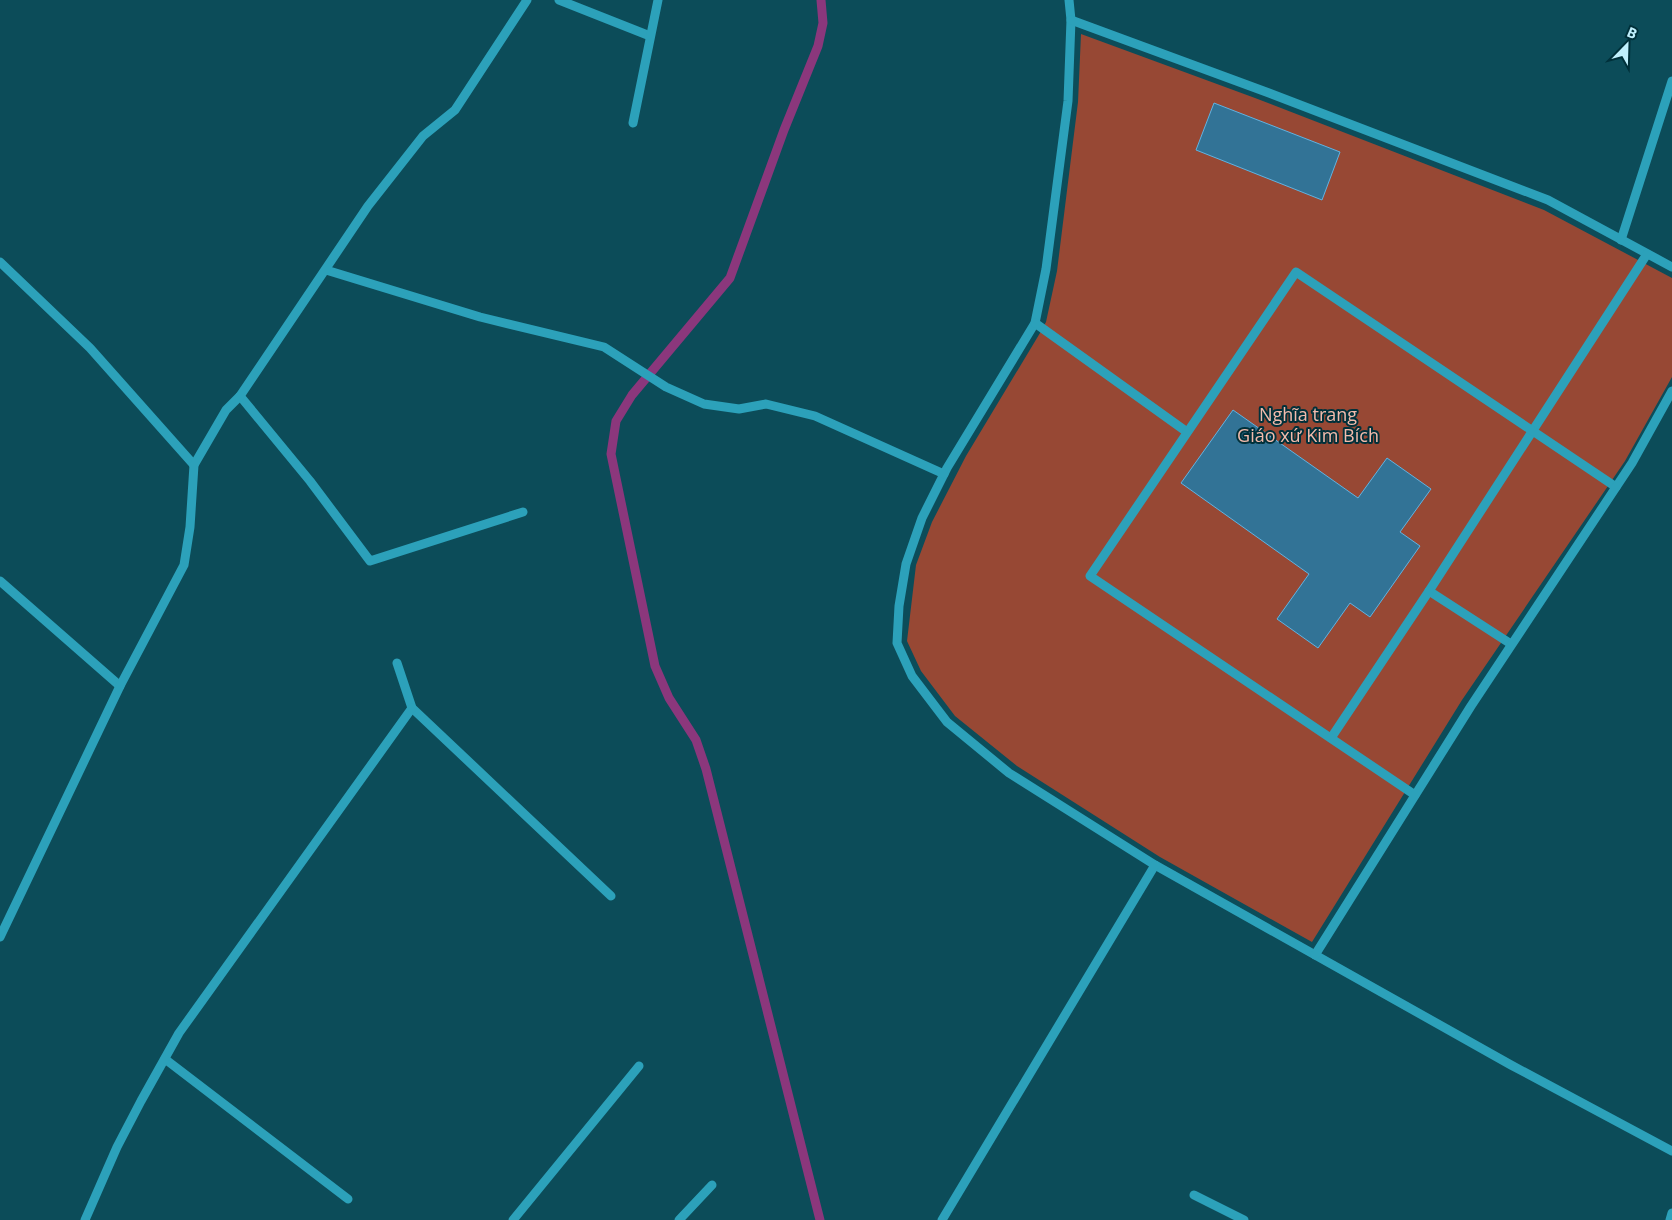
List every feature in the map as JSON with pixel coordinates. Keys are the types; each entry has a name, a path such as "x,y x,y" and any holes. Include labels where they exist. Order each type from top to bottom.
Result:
{"street":[{"path":"559,0 650,36"},
{"path":"633,123 658,0"},
{"path":"1069,0 1071,20 1068,101 1046,269 1035,322 944,474 922,518 906,564 897,643 912,676 947,722 1009,773 1155,866 1511,1065 1672,1151"},
{"path":"0,937 120,686 184,565 190,527 194,465 226,410 240,396 368,206 423,136 455,110 524,1"},
{"path":"1071,20 1270,92 1548,200 1672,267"},
{"path":"1621,240 1672,81"},
{"path":"1331,738 1429,591 1647,254"},
{"path":"0,262 90,348 194,465"},
{"path":"326,270 480,317 604,346 666,387 704,404 739,409 766,404 814,416 944,474"},
{"path":"1415,795 1090,576 1296,272 1616,487"},
{"path":"1035,322 1187,432"},
{"path":"1315,955 1511,644 1632,463 1672,391"},
{"path":"240,396 310,481 370,561 523,512"},
{"path":"0,581 120,686"},
{"path":"1429,591 1511,644"},
{"path":"397,663 412,708 611,896"},
{"path":"85,1220 117,1147 179,1033 412,708"},
{"path":"942,1220 1155,866"},
{"path":"165,1059 348,1199"},
{"path":"513,1220 639,1066"},
{"path":"679,1220 712,1185"},
{"path":"1194,1195 1244,1220"},
{"path":"1670,1220 1672,1213"}],"green space":[{"name":"Nghĩa trang Giáo xứ Kim Bích","path":"1081,34 1255,98 1544,210 1672,278 1672,377 1625,461 1462,700 1312,942 1160,857 1017,766 955,716 921,671 907,641 916,565 932,522 966,456 1046,322 1057,271 1078,102"}],"building":[{"path":"1214,103 1340,152 1322,200 1196,150"},
{"path":"1233,410 1358,498 1387,458 1431,489 1400,532 1420,546 1370,617 1350,603 1318,648 1277,619 1309,574 1181,483"}],"waterway":[{"path":"820,1220 706,769 696,740 669,698 655,666 611,454 616,421 632,395 730,278 784,130 818,46 823,23 821,0"}]}
